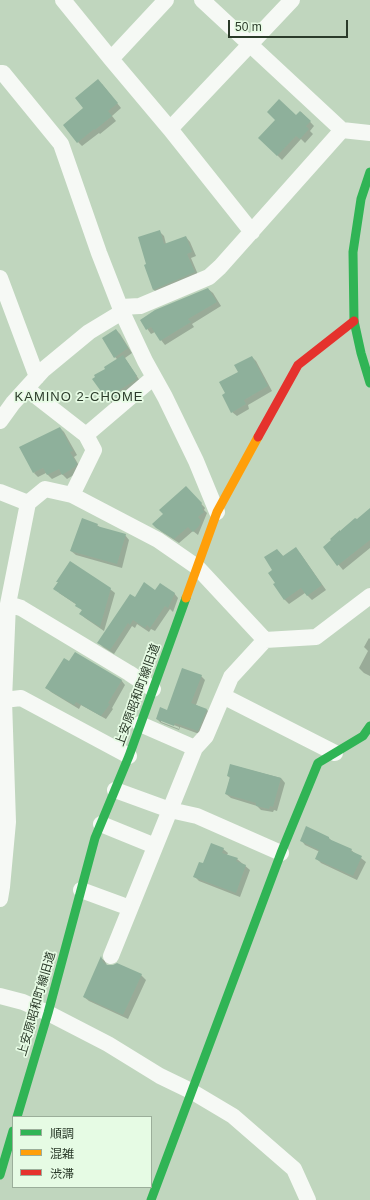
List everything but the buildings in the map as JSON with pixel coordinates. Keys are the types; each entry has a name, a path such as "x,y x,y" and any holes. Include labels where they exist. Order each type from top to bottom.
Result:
{"street":[{"path":"64,0 111,59 170,128 252,232"},
{"path":"111,59 166,0"},
{"path":"202,0 342,130 370,134"},
{"path":"170,128 292,0"},
{"path":"0,73 3,73 61,144 99,253 122,310 196,461 217,512"},
{"path":"0,421 13,403 43,370 89,332 122,310 140,306 209,277 220,268 342,130"},
{"path":"370,172 361,199 353,252 354,321 361,353 370,383"},
{"path":"0,278 38,376"},
{"name":"上安原昭和町線旧道","path":"17,1116 48,1013 95,838 129,756 217,512 298,365 354,321"},
{"path":"86,435 154,377"},
{"path":"27,389 86,435 94,450 72,495"},
{"path":"0,899 8,822 2,693 8,604 28,503 45,490 72,495 158,540 197,568 266,640"},
{"path":"0,492 28,503"},
{"path":"111,956 195,748 206,736 231,677 266,640 316,637 370,596"},
{"path":"8,604 21,608 153,689"},
{"path":"2,693 21,698 129,756"},
{"path":"223,696 335,753"},
{"path":"140,724 195,748"},
{"path":"151,1200 281,852 318,763 363,736 370,726"},
{"path":"115,790 170,810 197,816 281,852"},
{"path":"101,824 155,846"},
{"path":"81,890 130,908"},
{"path":"0,996 23,1002 48,1013 108,1044 160,1076 191,1091 234,1116 294,1169 308,1200"},
{"path":"0,1175 12,1134"}],"traffic: fast":[{"path":"370,172 361,199 353,252 354,321 361,353 370,383"},
{"path":"17,1116 48,1013 95,838 129,756 186,598"},
{"path":"151,1200 281,853 318,763 363,736 370,726"},
{"path":"0,1175 12,1134"}],"traffic: slow":[{"path":"186,598 217,512 258,437"}],"traffic: jam":[{"path":"258,437 298,365 354,321"}],"district":[{"name":"KAMINO 2-CHOME","path":"79,397"}]}
